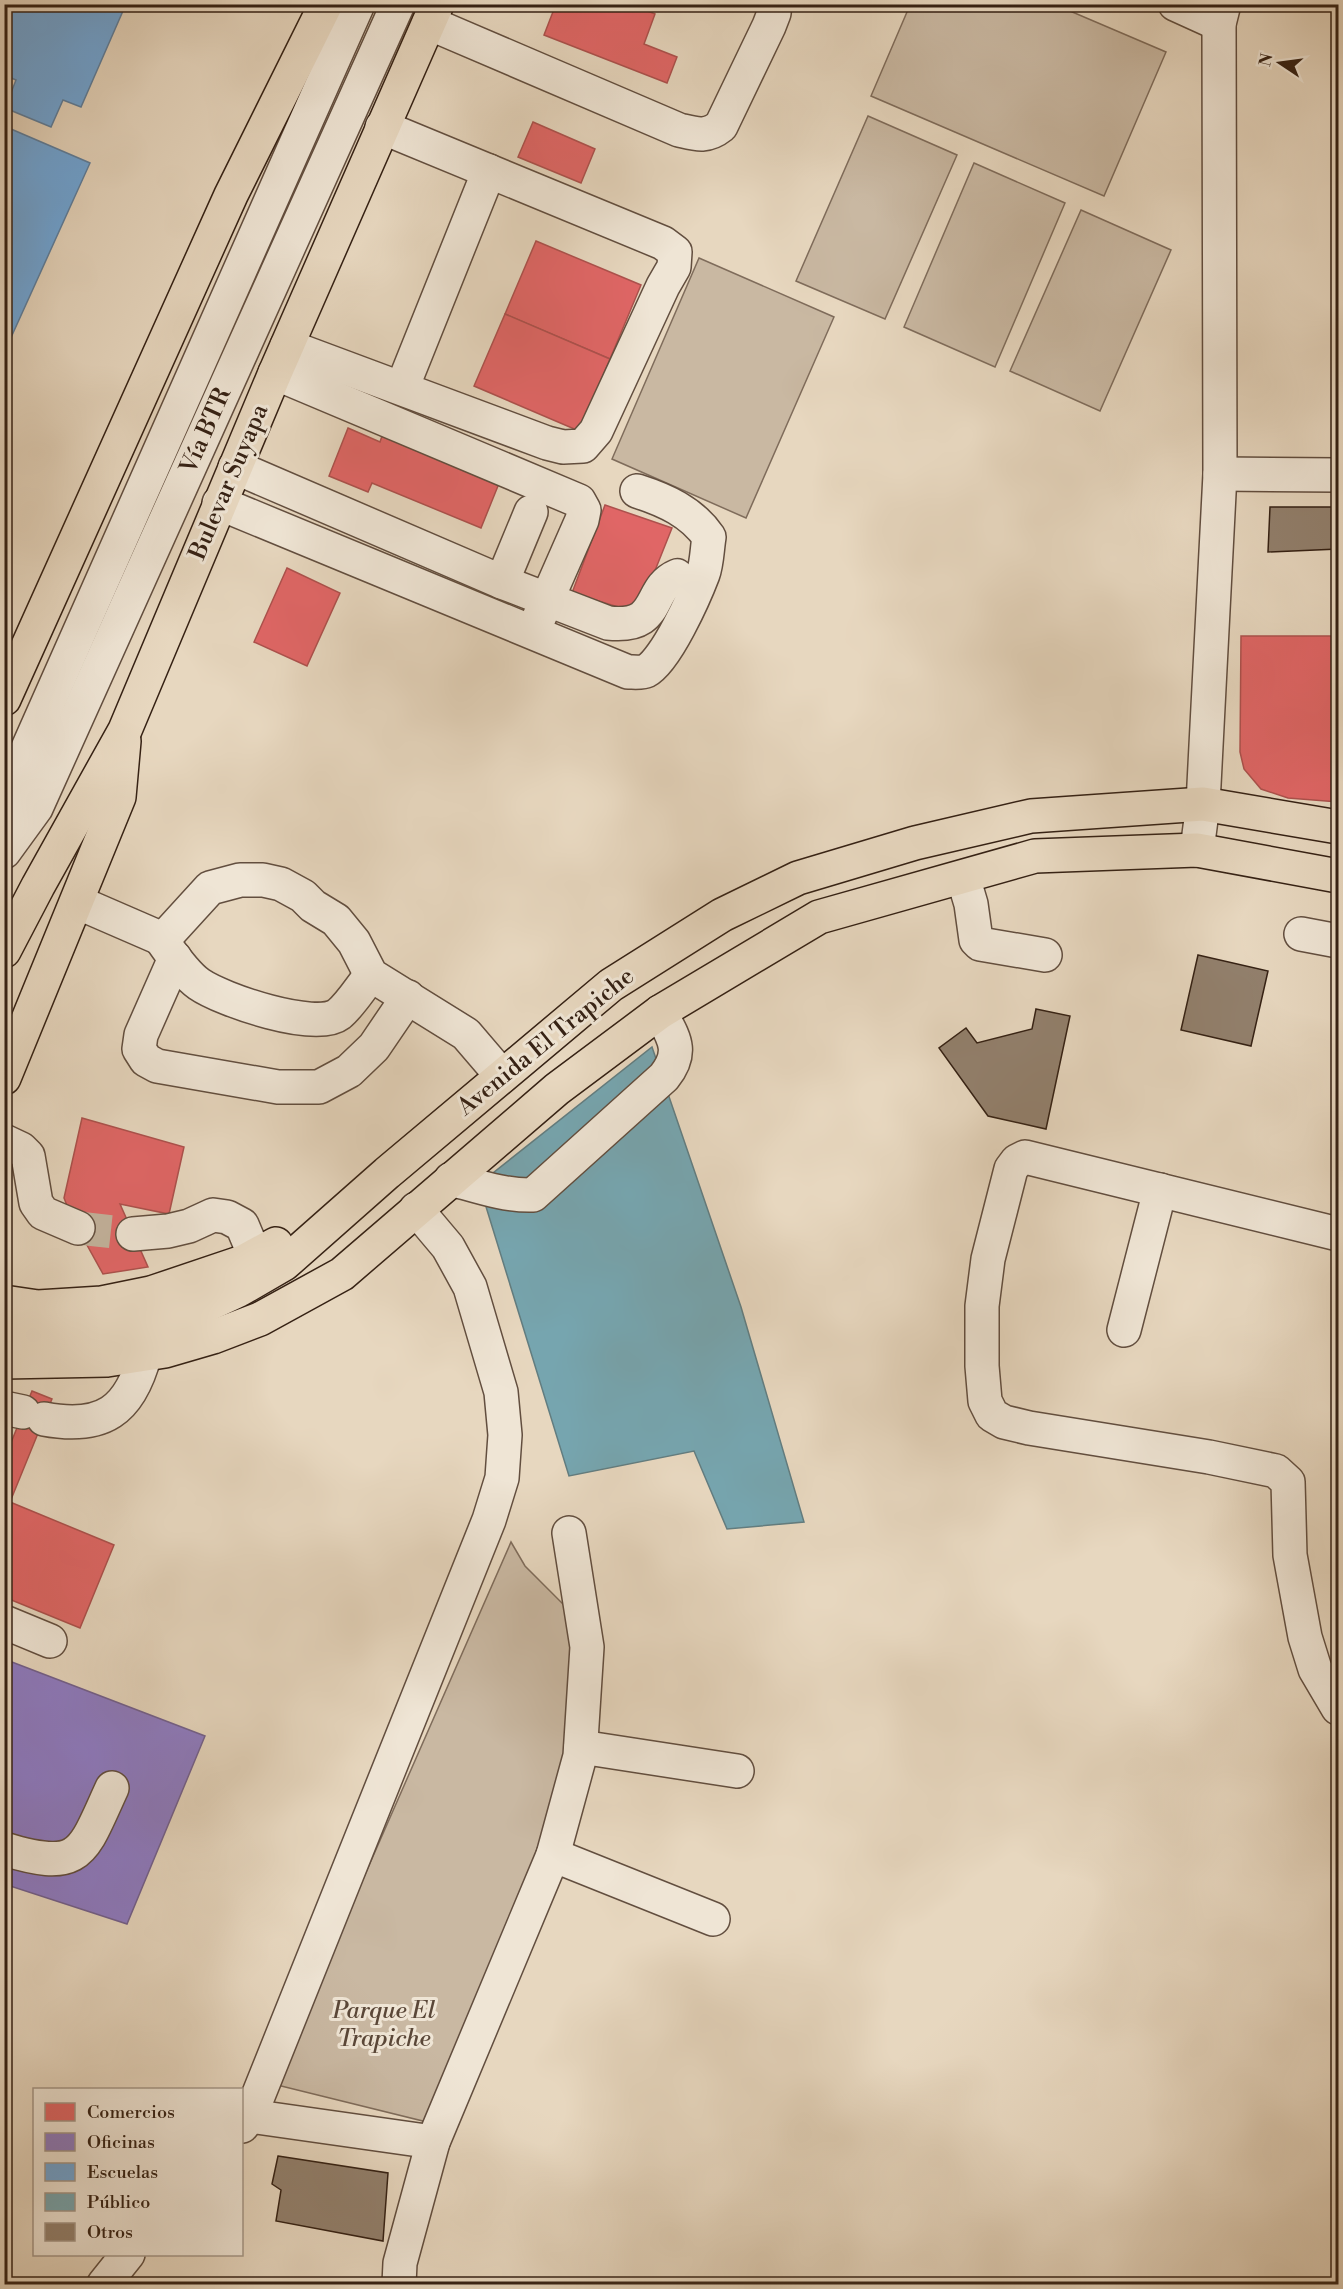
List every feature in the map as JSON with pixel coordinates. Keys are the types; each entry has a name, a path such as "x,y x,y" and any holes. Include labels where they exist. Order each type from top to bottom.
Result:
{"main road":[{"path":"4,699 231,195 326,4"},
{"name":"Bulevar Suyapa","path":"4,951 125,730 219,503 433,14"},
{"path":"4,1078 119,797 125,730"},
{"name":"Avenida El Trapiche","path":"4,1331 91,1334 148,1324 194,1311 239,1290 284,1264 366,1194 387,1173 611,985 722,915 798,878 915,843 1031,816 1203,804 1338,827"},
{"name":"Avenida El Trapiche","path":"4,1362 106,1360 145,1354 213,1337 260,1319 342,1274 556,1089 660,1012 819,917 1035,856 1197,850 1338,876"},
{"path":"416,1209 412,1197 414,1188 418,1173 429,1160 545,1064 611,985"},
{"path":"4,1302 38,1307 102,1303 161,1290 201,1278 255,1256 366,1194"}],"street":[{"name":"Vía BTR","path":"4,808 8,793 358,4"},
{"name":"Vía BTR","path":"4,852 36,808 398,4"},
{"path":"433,14 679,130 700,135 711,134 721,126 769,26 775,4"},
{"path":"1175,4 1221,14 1220,474 1203,804 1197,850"},
{"path":"281,359 402,388 547,443 563,447 583,446 596,431 674,267 675,252 663,243 382,127"},
{"path":"402,388 489,171"},
{"path":"281,359 579,501 584,510 582,520 533,632"},
{"path":"235,467 502,582 608,623 620,624 642,619 669,580 677,576 694,591"},
{"path":"1220,474 1338,475"},
{"path":"219,503 628,672 645,672 657,662 670,643 704,573 709,537 700,524 680,510 663,500 637,491"},
{"path":"502,582 531,512"},
{"path":"617,667 620,624"},
{"path":"963,876 971,904 976,940 980,944 1045,955"},
{"path":"408,997 374,1047 349,1071 319,1087 278,1087 156,1066 146,1060 139,1049 141,1035 168,948 168,934 210,888 240,880 262,880 281,884 303,896 336,920 354,942 371,975 408,997 466,1034 502,1076"},
{"path":"76,902 168,948 199,984 241,1004 301,1019 322,1020 339,1014 371,975"},
{"path":"1301,933 1338,941"},
{"path":"451,1179 521,1196 533,1195 664,1077 673,1066 676,1055 675,1043 660,1012"},
{"path":"664,1077 703,1056"},
{"path":"4,1141 21,1149 28,1156 36,1203 43,1213 78,1228"},
{"path":"1338,1234 1025,1157 1017,1161 1011,1169 986,1271 982,1306 985,1401 992,1415 1004,1422 1029,1428 1209,1456 1276,1471 1288,1482 1290,1555 1305,1637 1315,1669 1338,1708"},
{"path":"1124,1330 1160,1190"},
{"path":"416,1209 448,1247 470,1287 501,1392 505,1435 502,1478 489,1520 246,2121 433,2142"},
{"path":"133,1234 168,1231 189,1226 213,1215 227,1217 242,1225 255,1256"},
{"path":"24,1413 68,1423 93,1420 117,1410 141,1371 145,1354"},
{"path":"399,2284 400,2263 433,2142 554,1855 580,1756 587,1647 569,1533"},
{"path":"4,1622 50,1641"},
{"path":"581,1747 737,1771"},
{"path":"4,1849 23,1855 56,1859 78,1852 90,1835 112,1788"},
{"path":"554,1855 713,1919"},
{"path":"104,2284 126,2256"}],"green space":[{"path":"910,5 1056,5 1166,52 1104,196 871,96"},
{"path":"868,116 957,155 885,319 796,281"},
{"path":"974,163 1065,203 995,367 904,327"},
{"path":"1081,210 1171,250 1100,411 1010,371"},
{"path":"699,258 834,317 746,518 612,459"},
{"name":"Parque El Trapiche","path":"511,1542 525,1566 565,1606 572,1649 570,1744 554,1819 427,2122 273,2084"}],"building: Comercios":[{"path":"556,4 631,4 655,14 644,44 677,57 667,83 544,35"},
{"path":"533,122 595,149 581,183 518,157"},
{"path":"536,241 641,285 610,359 505,314"},
{"path":"505,314 610,359 579,431 474,386"},
{"path":"348,428 380,442 383,433 500,481 481,528 372,483 368,492 329,476"},
{"path":"605,505 672,528 638,613 572,593"},
{"path":"287,568 340,593 307,666 254,642"},
{"path":"1241,636 1338,636 1338,802 1288,798 1261,789 1244,769 1240,752"},
{"path":"82,1118 184,1147 169,1214 120,1204 148,1267 103,1274 72,1218 64,1198"},
{"path":"32,1391 52,1399 10,1502 114,1545 80,1628 4,1597 4,1443 10,1445"}],"building: Oficinas":[{"path":"4,1659 205,1736 127,1924 4,1884"}],"building: Escuelas":[{"path":"4,4 126,4 81,107 63,100 51,127 5,108 16,80 4,75"},
{"path":"4,126 90,163 4,353"}],"building: Público":[{"path":"652,1047 741,1307 804,1522 727,1529 694,1451 569,1476 479,1184"}],"building: Otros":[{"path":"1270,507 1338,507 1338,549 1268,552"},
{"path":"1198,955 1268,971 1251,1046 1181,1030"},
{"path":"1036,1009 1070,1016 1046,1129 988,1116 939,1048 966,1028 977,1043 1032,1029"},
{"path":"278,2156 388,2173 383,2241 276,2221 281,2190 272,2184"}],"tunnel":[{"path":"78,1228 133,1234"}]}
